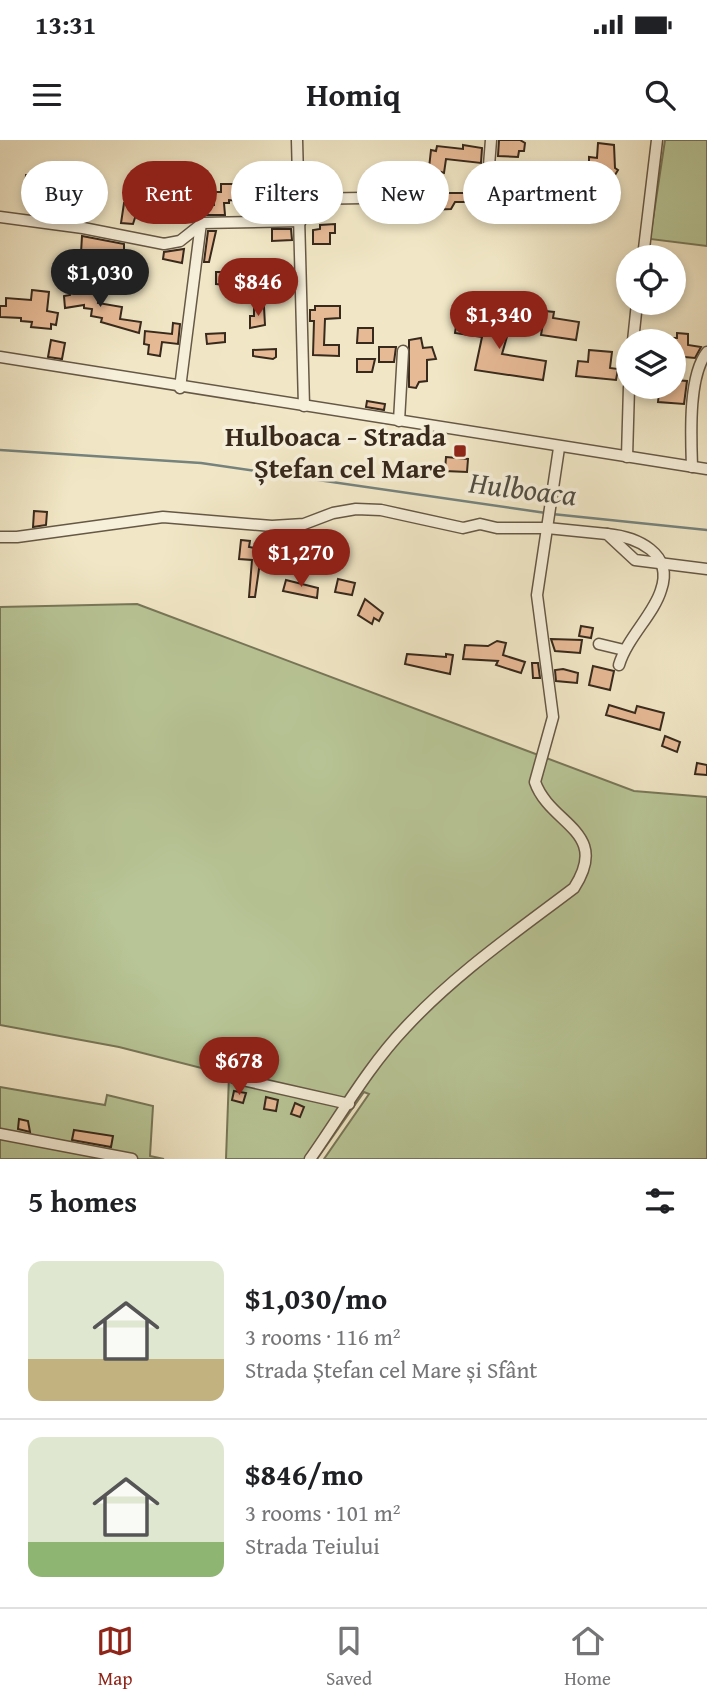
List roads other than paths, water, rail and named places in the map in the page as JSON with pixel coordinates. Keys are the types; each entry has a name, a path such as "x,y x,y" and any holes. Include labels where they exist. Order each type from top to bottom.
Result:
{"street":[{"path":"297,140 298,161"},
{"path":"489,161 491,140"},
{"path":"644,245 657,140"},
{"path":"0,217 61,224 164,244 180,242 205,222 231,222"},
{"path":"301,224 304,407"},
{"path":"180,388 200,226"},
{"path":"399,421 402,351"},
{"path":"692,467 691,416 696,383 707,352"},
{"path":"0,357 180,388 707,469"},
{"path":"626,457 628,399"},
{"path":"310,1159 411,1021 469,967 575,888 580,879 586,861 585,846 580,835 536,786 539,759 553,717 537,595 559,448"},
{"path":"0,537 163,517 238,524 304,524 333,513 356,509 409,514 463,528 480,524 497,528 548,524 629,536 656,553 664,579 661,593 624,650 619,665"},
{"path":"607,534 635,560 707,569"},
{"path":"599,644 624,650"},
{"path":"234,1078 349,1104"},
{"path":"0,1134 132,1159"}],"waterway":[{"name":"Hulboaca","path":"0,450 201,463 546,513"},
{"name":"Hulboaca","path":"552,514 707,530"}],"place":[{"name":"Hulboaca - Strada Ștefan cel Mare","path":"460,451"}]}
